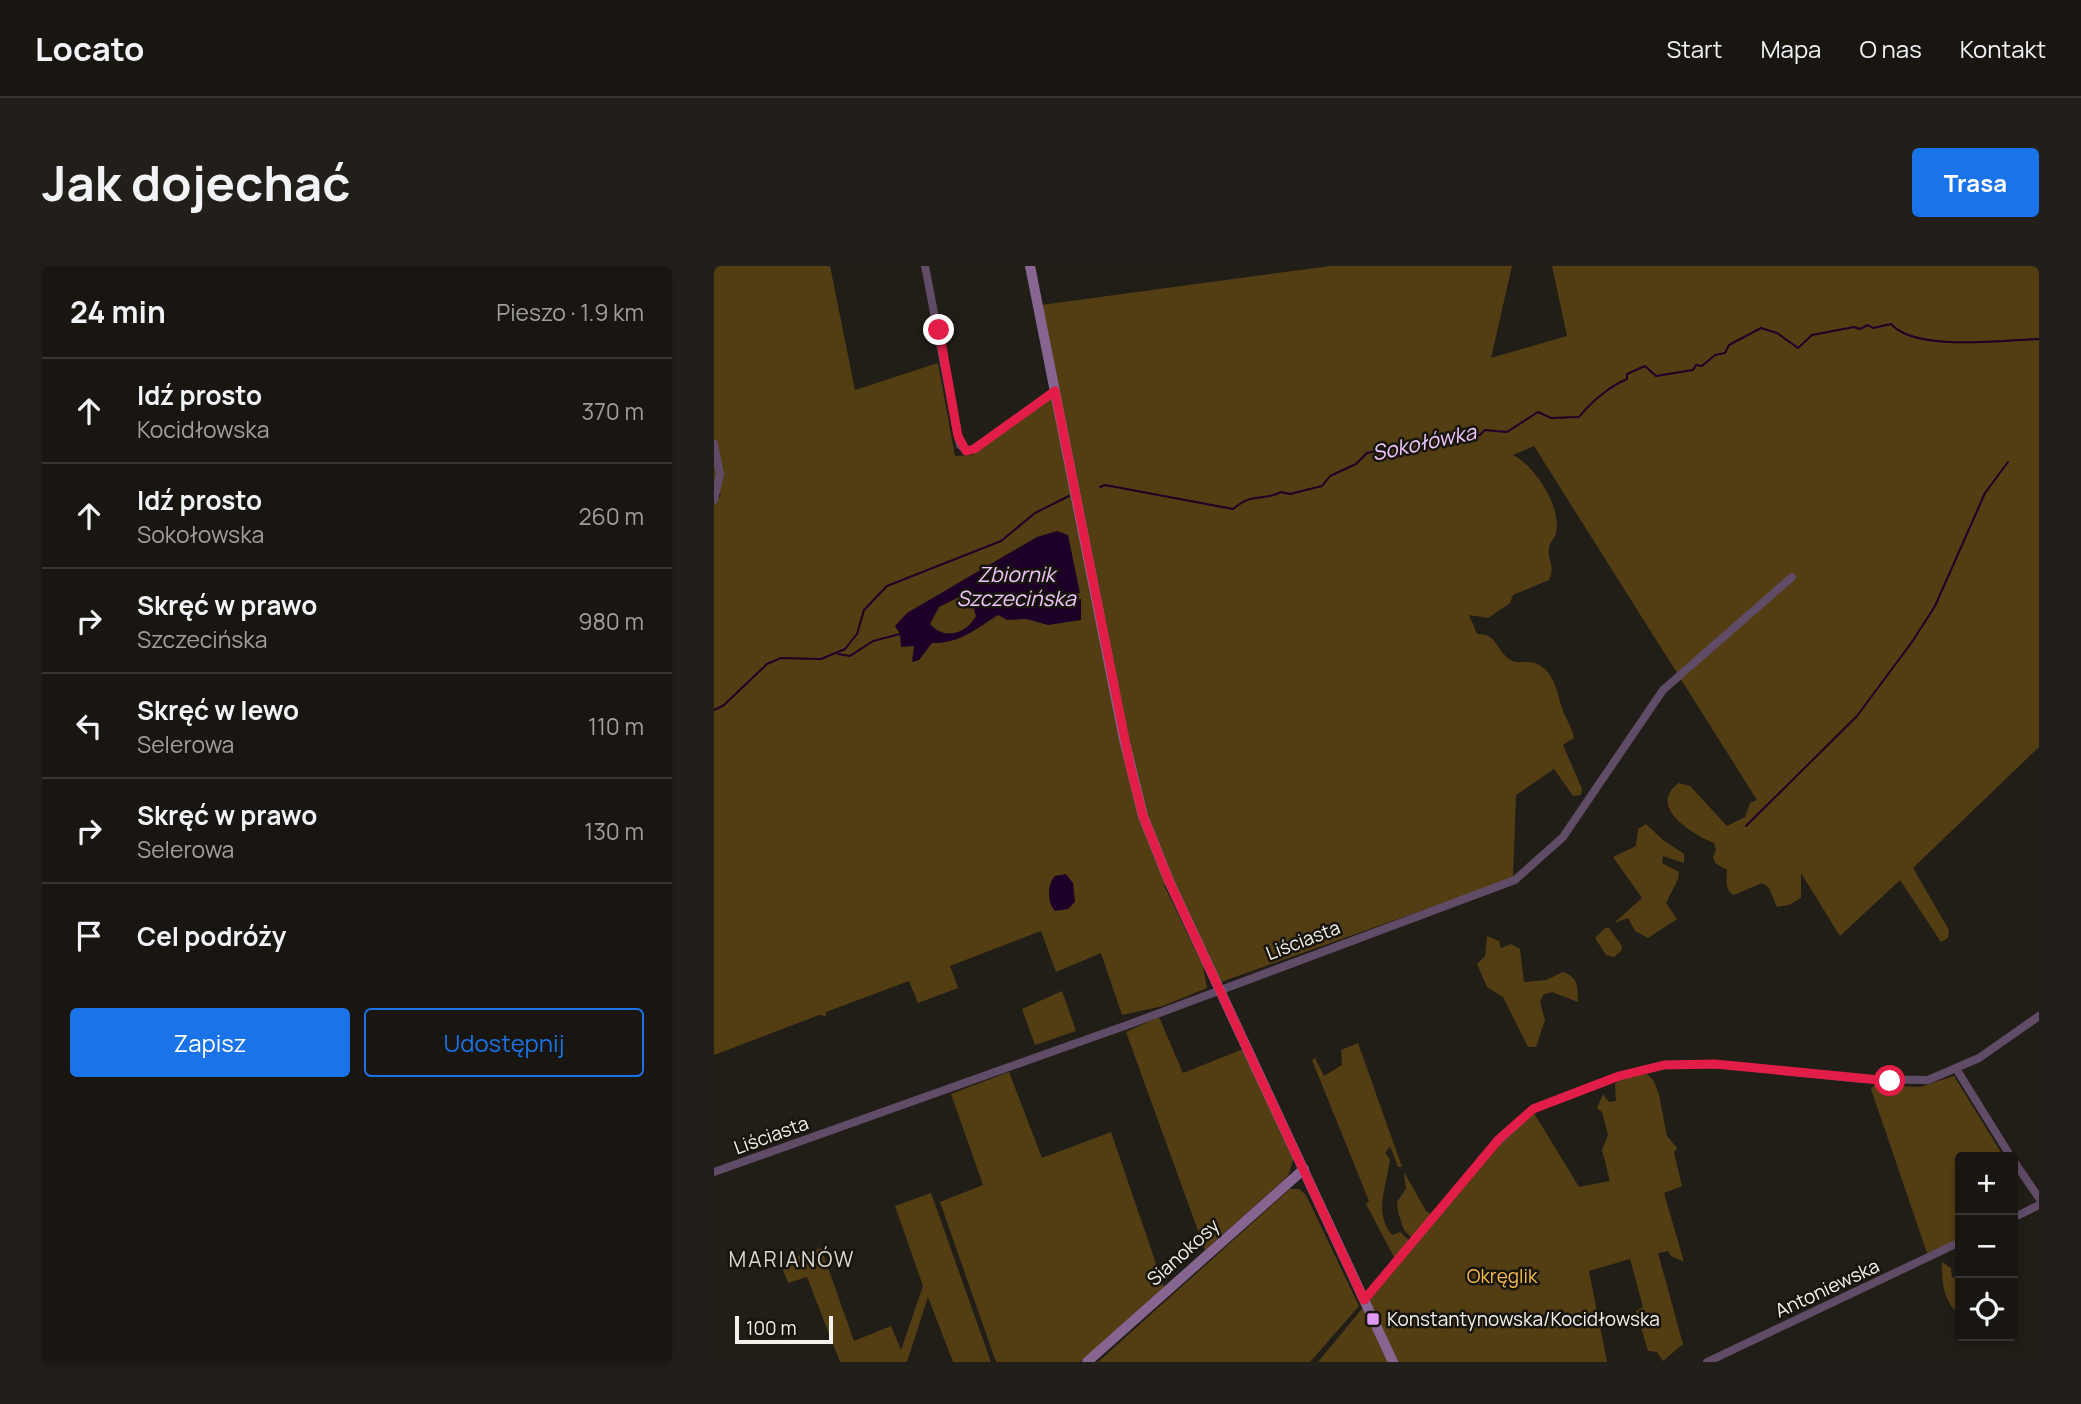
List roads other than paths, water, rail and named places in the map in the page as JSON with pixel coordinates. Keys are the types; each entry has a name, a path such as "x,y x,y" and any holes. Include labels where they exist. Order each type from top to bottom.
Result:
{"main road":[{"path":"1030,266 1127,752 1143,816 1160,860 1219,989 1394,1362"},
{"name":"Sianokosy","path":"1087,1362 1304,1169"}],"street":[{"path":"925,266 958,436 963,448 968,451 974,449 1055,391"},
{"path":"714,443 720,474 714,500"},
{"name":"Liściasta","path":"714,1172 1130,1024 1522,876 1568,830 1663,690 1792,577"},
{"path":"1364,1300 1499,1139 1533,1109 1619,1076 1664,1065 1715,1064 1915,1082 1957,1069 1991,1051 2039,1016"},
{"path":"1957,1069 2008,1152"},
{"path":"2018,1167 2039,1198"},
{"path":"2018,1216 2039,1205"},
{"name":"Antoniewska","path":"1707,1362 1955,1244"}],"water":[{"name":"Zbiornik Szczecińska","path":"1057,531 1068,535 1080,593 1049,598 1045,604 1048,606 1081,599 1081,620 1048,625 1026,619 1007,620 998,615 959,638 932,643 919,660 912,662 914,646 901,647 900,634 895,626 907,613 1037,537","holes":["961,596 972,602 976,616 967,627 949,633 930,624 939,607"]},
{"path":"1066,874 1073,883 1075,902 1068,909 1055,911 1049,899 1050,884 1055,876"}],"waterway":[{"name":"Sokołówka","path":"1100,487 1105,485 1233,509 1253,498 1281,492 1290,494 1322,486 1330,476 1356,464 1367,453 1457,435 1480,435 1485,430 1507,432 1538,412 1551,418 1579,417 1601,395 1627,379 1627,374 1645,366 1656,376 1693,370 1696,365 1702,366 1715,355 1725,353 1729,345 1761,328 1777,333 1798,348 1812,335 1854,327 1860,329 1868,325 1873,328 1891,324 1903,333 1939,341 2039,339"},
{"path":"1746,826 1857,716 1912,642 1935,606 1985,493 2008,462"},
{"name":"Sokołówka","path":"714,710 724,705 767,664 781,658 821,659 845,649 857,634 864,610 887,586 1001,541 1035,513 1069,496"},
{"path":"838,654 850,656 873,641 900,634"}],"place":[{"name":"Konstantynowska/Kocidłowska","path":"1373,1319"}],"district":[{"name":"MARIANÓW","path":"792,1260"}],"park label":[{"name":"Okręglik","path":"1502,1276"}]}
